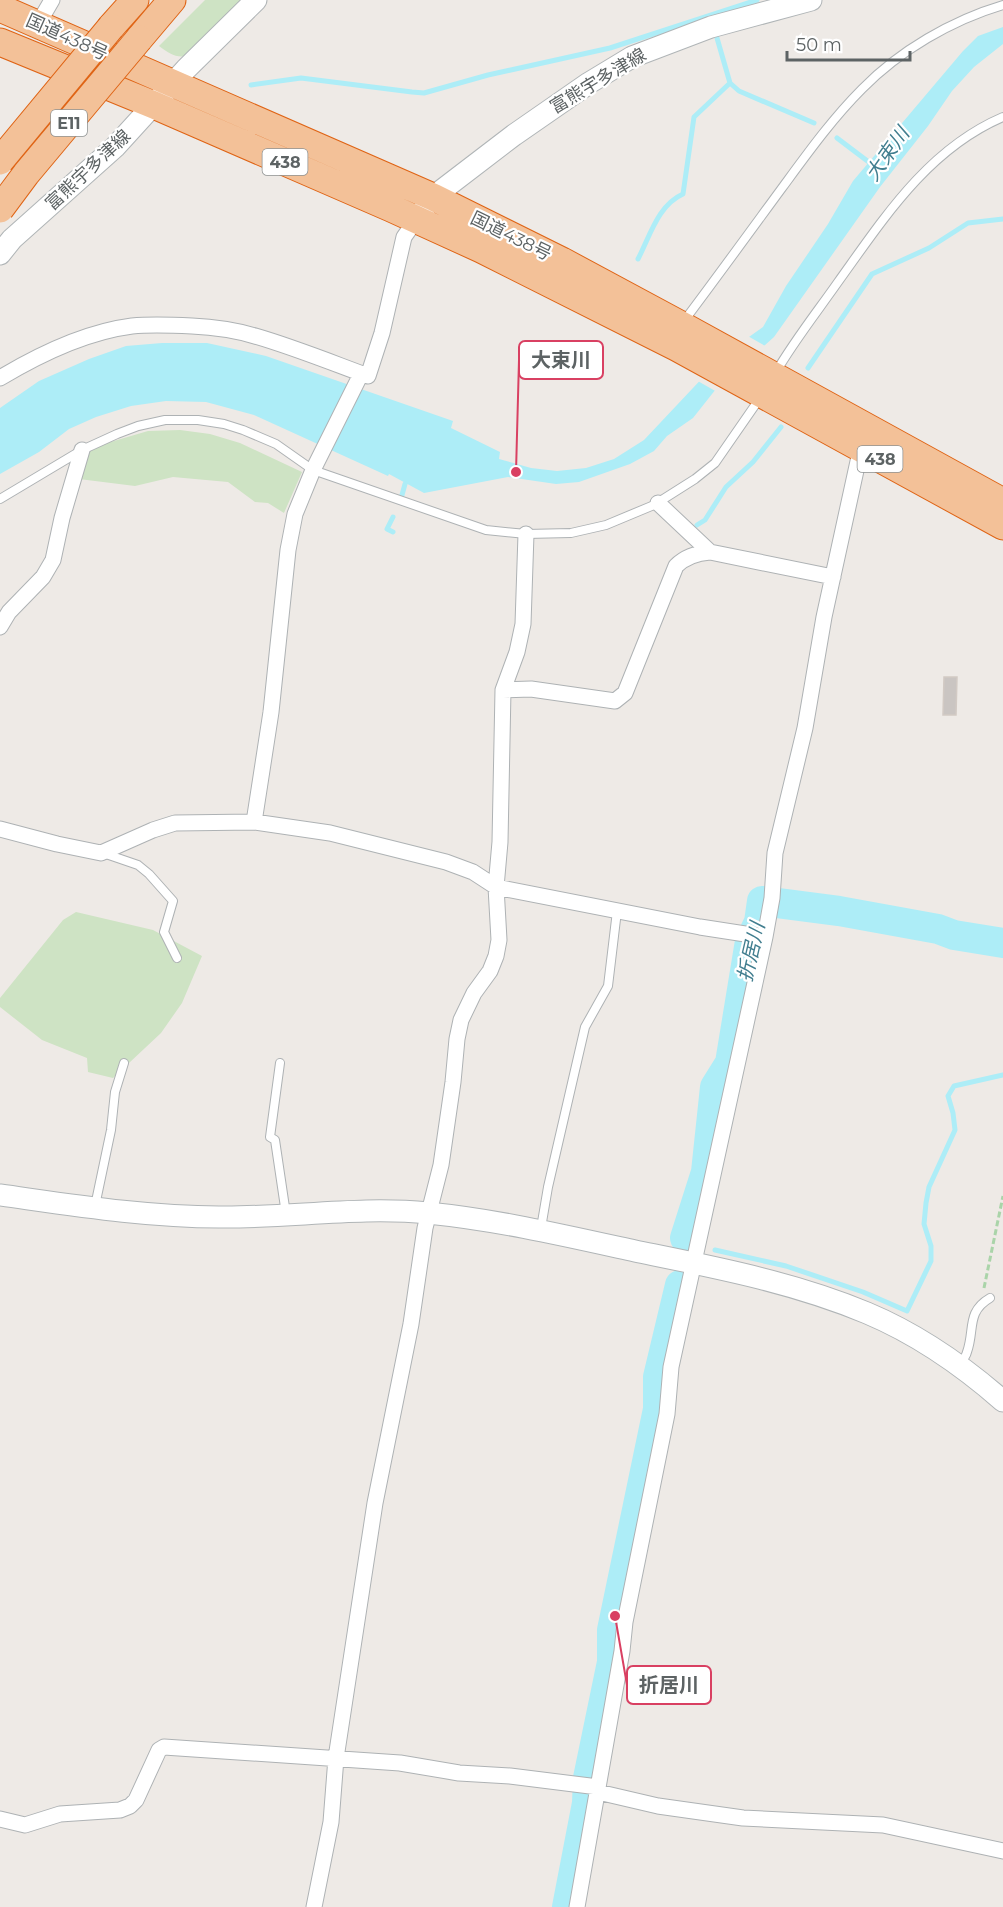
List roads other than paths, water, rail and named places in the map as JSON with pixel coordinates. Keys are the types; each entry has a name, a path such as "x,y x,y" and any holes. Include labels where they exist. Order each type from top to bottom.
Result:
{"highway":[{"name":"E11","path":"0,161 107,16 135,0"},
{"name":"E11","path":"0,209 26,174 172,0"},
{"name":"国道438号","path":"0,8 433,197 562,261 765,383 864,437 1003,502"},
{"path":"0,147 10,130 107,16"},
{"name":"国道438号","path":"0,42 153,105 416,219 561,288 681,333"},
{"name":"国道438号","path":"864,437 1003,526"}],"street":[{"path":"38,24 52,0"},
{"name":"富熊宇多津線","path":"0,254 21,232 115,147 256,0"},
{"name":"富熊宇多津線","path":"416,219 433,197 514,135 589,83 632,57 711,27 811,0"},
{"path":"0,378 23,364 95,334 132,326 169,325 228,330 255,335 360,376 368,376 382,333 405,237 416,219"},
{"path":"254,822 271,712 288,550 295,514 321,453 360,376"},
{"path":"576,1907 593,1788 622,1651 625,1622 667,1414 671,1366 757,936 772,902 775,853 805,728 824,617 864,437"},
{"path":"0,627 9,612 43,577 53,560 62,518 82,450"},
{"path":"658,503 711,552"},
{"path":"314,1907 331,1822 336,1758 375,1503 411,1324 425,1228 441,1166 457,1039 461,1020 474,993 489,971 496,956 499,940 496,887 500,842 503,690 517,652 523,624 526,534"},
{"path":"503,690 531,689 615,701 625,693 676,566 683,559 696,554 711,552 833,577"},
{"path":"0,829 101,853 153,830 176,823 254,822 330,833 446,862 473,872 496,887 757,936"},
{"path":"0,1195 95,1208 218,1217 286,1216 337,1212 429,1213 540,1231 693,1263 793,1287 834,1300 901,1329 933,1348 1003,1401"},
{"path":"0,1819 25,1825 60,1814 120,1810 130,1806 136,1800 159,1750 164,1747 400,1763 459,1773 510,1776 593,1788 658,1806 743,1818 883,1825 1003,1851"}],"lane":[{"path":"681,333 815,143 862,89 904,54 932,37 1003,5"},
{"path":"0,500 82,450 138,426 165,420 198,420 243,430 276,444 313,470 486,530 526,534 571,532 606,525 658,503 696,479 714,463 765,383 914,181 963,138 1003,117"},
{"path":"101,853 138,865 173,901 164,932 177,958"},
{"path":"540,1231 585,1027 608,986 617,911"},
{"path":"95,1208 111,1130 115,1092 124,1063"},
{"path":"280,1063 270,1137 275,1140 286,1216"},
{"path":"958,1365 968,1352 971,1327 980,1305 990,1298"}],"water":[{"path":"1003,27 1003,44 974,67 952,91 880,187 774,337 716,389 693,418 667,436 654,451 630,464 579,482 556,484 508,477 424,493 389,474 388,476 254,415 206,402 166,401 131,406 96,417 69,429 39,452 0,474 0,408 39,381 89,359 126,346 162,343 207,343 266,356 453,421 451,428 500,452 499,459 531,468 557,471 586,468 614,459 644,440 725,354 763,327 786,286 828,224 853,181 963,51 978,36"}],"waterway":[{"path":"251,85 301,78 424,93 488,75 610,48 757,0"},
{"path":"717,38 730,83 739,91 814,123"},
{"path":"638,259 661,213 674,199 683,194 694,117 730,83"},
{"path":"837,138 874,166"},
{"path":"808,368 872,274 929,248 968,223 1003,219"},
{"path":"697,525 705,520 726,487 753,462 781,427"},
{"path":"402,495 405,484"},
{"path":"393,517 387,529 393,532"},
{"name":"折居川","path":"685,1238 706,1172 715,1087 730,1063 750,941 759,922 762,901 839,911 1003,943"},
{"path":"715,1250 786,1266 863,1292 907,1311 931,1261 931,1246 924,1224 926,1203 929,1187 955,1130 948,1096 954,1086 1003,1075"},
{"name":"折居川","path":"567,1907 587,1803 588,1778 612,1662 612,1630 658,1409 658,1377 680,1285"}],"place":[{"name":"大束川","path":"516,472"},
{"name":"折居川","path":"615,1616"}]}
